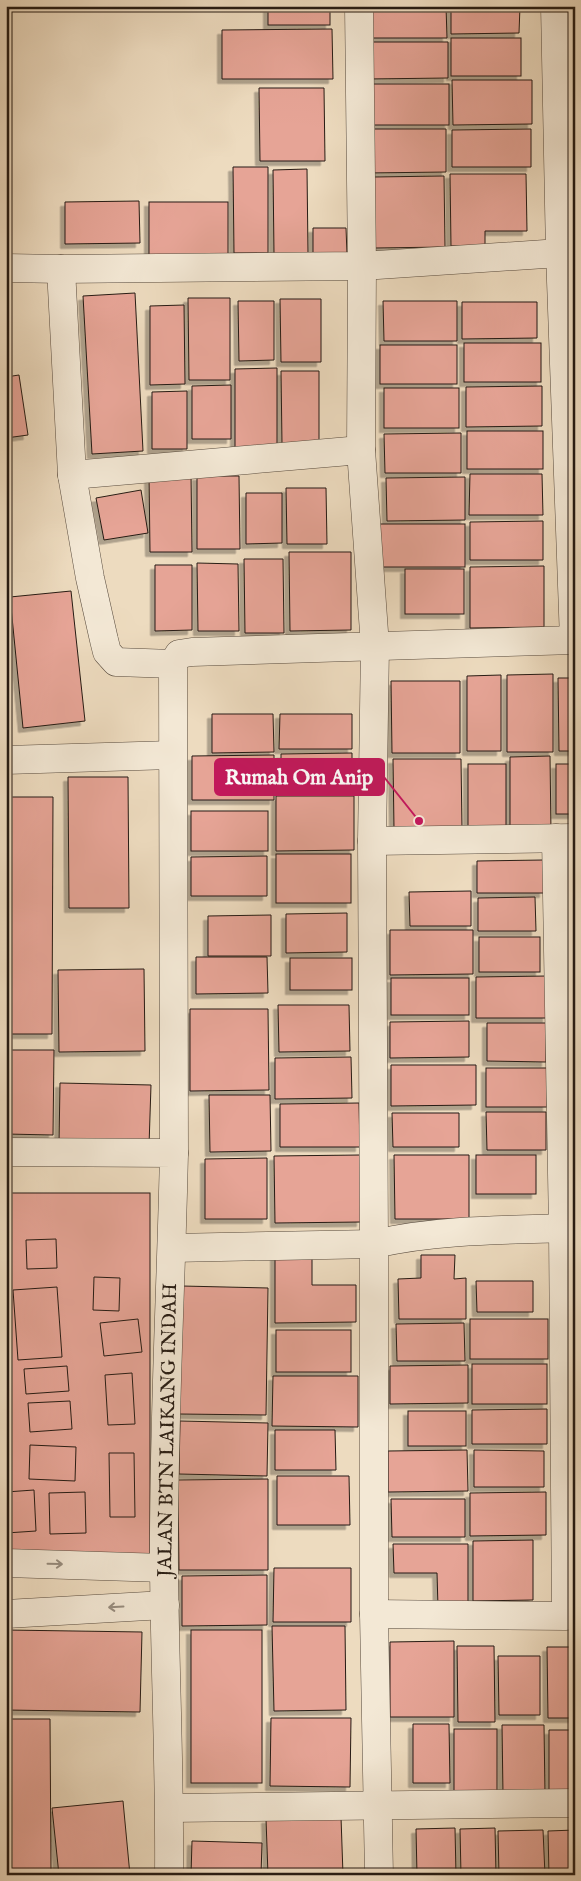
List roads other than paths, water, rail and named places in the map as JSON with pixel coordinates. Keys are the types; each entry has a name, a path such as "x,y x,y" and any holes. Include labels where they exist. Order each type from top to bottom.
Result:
{"street":[{"path":"359,6 362,266 361,450 375,646 372,841 374,1614 379,1875"},
{"path":"61,269 72,475 90,578 107,652 116,662 173,664 178,654 192,652 574,640 571,453 560,253 555,6"},
{"path":"6,268 362,266 560,253"},
{"path":"72,475 361,450"},
{"name":"JALAN BTN LAIKANG INDAH","path":"169,1875 170,1808 164,1568 174,1153 173,664"},
{"path":"6,760 172,755"},
{"path":"372,841 565,838 570,1616 374,1614"},
{"path":"6,1152 174,1153"},
{"path":"172,1248 374,1244 406,1237 433,1234 569,1228"},
{"path":"6,1563 164,1568"},
{"path":"6,1614 165,1605"},
{"path":"170,1808 575,1803"}],"place":[{"name":"Rumah Om Anip","path":"419,821"}]}
